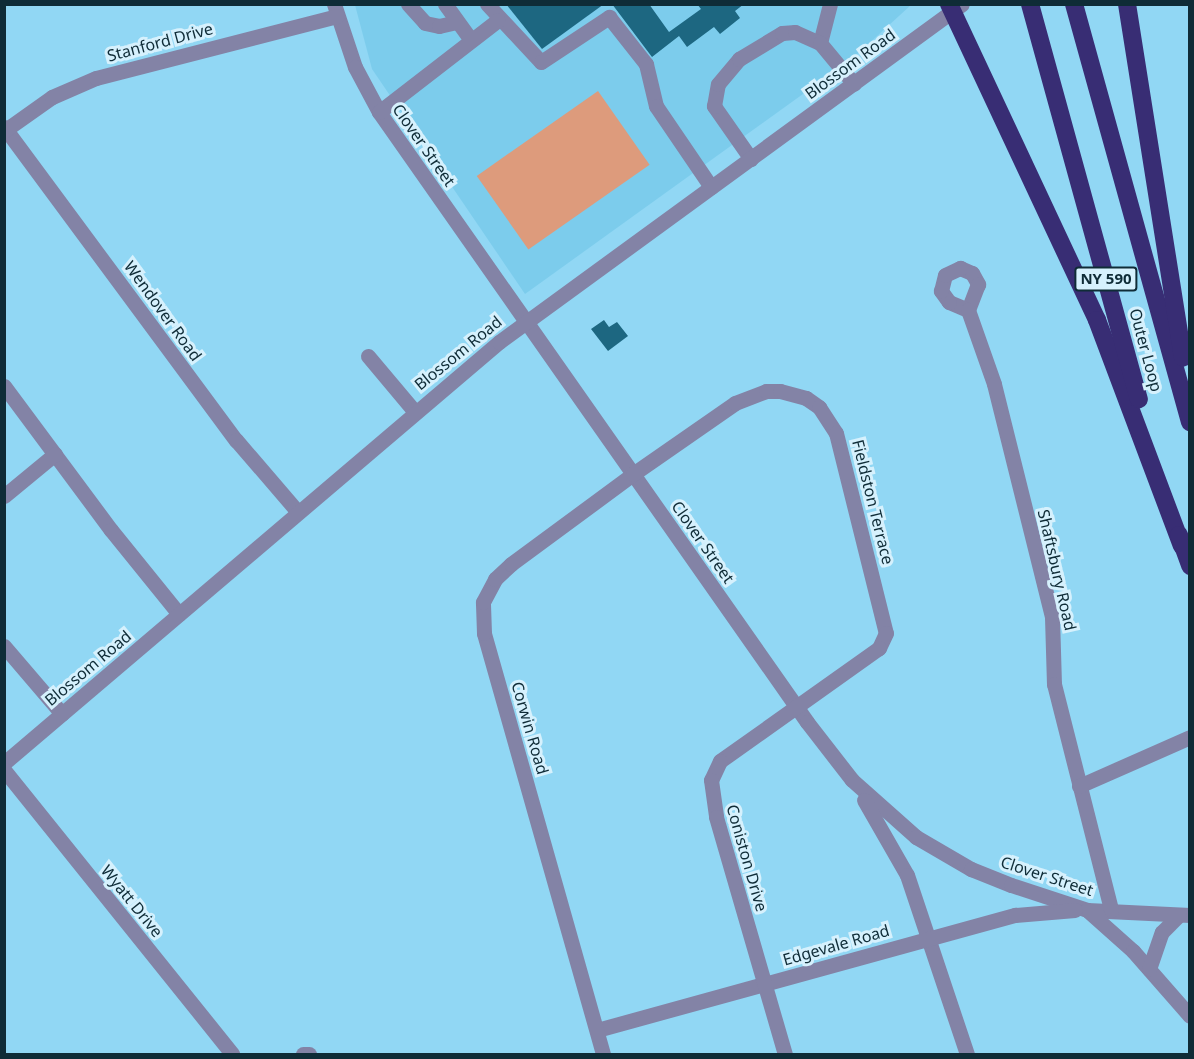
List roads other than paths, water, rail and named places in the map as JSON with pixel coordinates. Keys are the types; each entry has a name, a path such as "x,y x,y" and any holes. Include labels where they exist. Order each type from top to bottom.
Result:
{"highway":[{"name":"NY 590","path":"1074,4 1190,422"},
{"path":"1127,4 1190,398"},
{"path":"954,7 1097,320 1182,546"},
{"name":"Outer Loop","path":"1031,8 1182,546 1190,566"}],"street":[{"path":"408,4 425,23 439,26 457,22"},
{"path":"445,4 471,40"},
{"path":"487,4 498,20 541,63 609,17 645,64 656,106 711,187"},
{"name":"Blossom Road","path":"4,763 415,412 526,321 854,84 954,7"},
{"name":"Clover Street","path":"335,10 355,67 379,112 796,707 852,780 899,825 939,852 1011,885 1087,910 1184,915"},
{"name":"Stanford Drive","path":"5,129 52,97 96,78 335,10"},
{"path":"820,43 827,11"},
{"path":"795,32 827,11"},
{"path":"379,112 498,20"},
{"path":"751,159 714,106 718,84 739,59 757,46 782,33 795,32 820,43 854,84"},
{"name":"Wendover Road","path":"5,129 236,441 298,512"},
{"name":"Shaftsbury Road","path":"968,310 994,384 1052,617 1054,684 1111,910"},
{"path":"368,356 415,412"},
{"path":"4,386 179,614"},
{"name":"Fieldston Terrace","path":"633,474 735,403 766,392 787,391 806,398 831,422 839,440 886,633 879,648 796,707"},
{"path":"4,496 55,454"},
{"name":"Corwin Road","path":"603,1054 484,633 482,610 490,586 502,571 633,474"},
{"path":"4,646 62,714"},
{"name":"Coniston Drive","path":"785,1054 717,817 711,780 720,761 796,707"},
{"path":"1079,786 1190,737"},
{"name":"Wyatt Drive","path":"4,770 232,1054"},
{"path":"852,780 894,849 931,937 967,1054"},
{"path":"1087,910 1149,969 1190,1016"},
{"name":"Edgevale Road","path":"597,1030 1015,915 1087,910"},
{"path":"1149,969 1162,932 1184,915"},
{"path":"303,1054 309,1054"}]}
